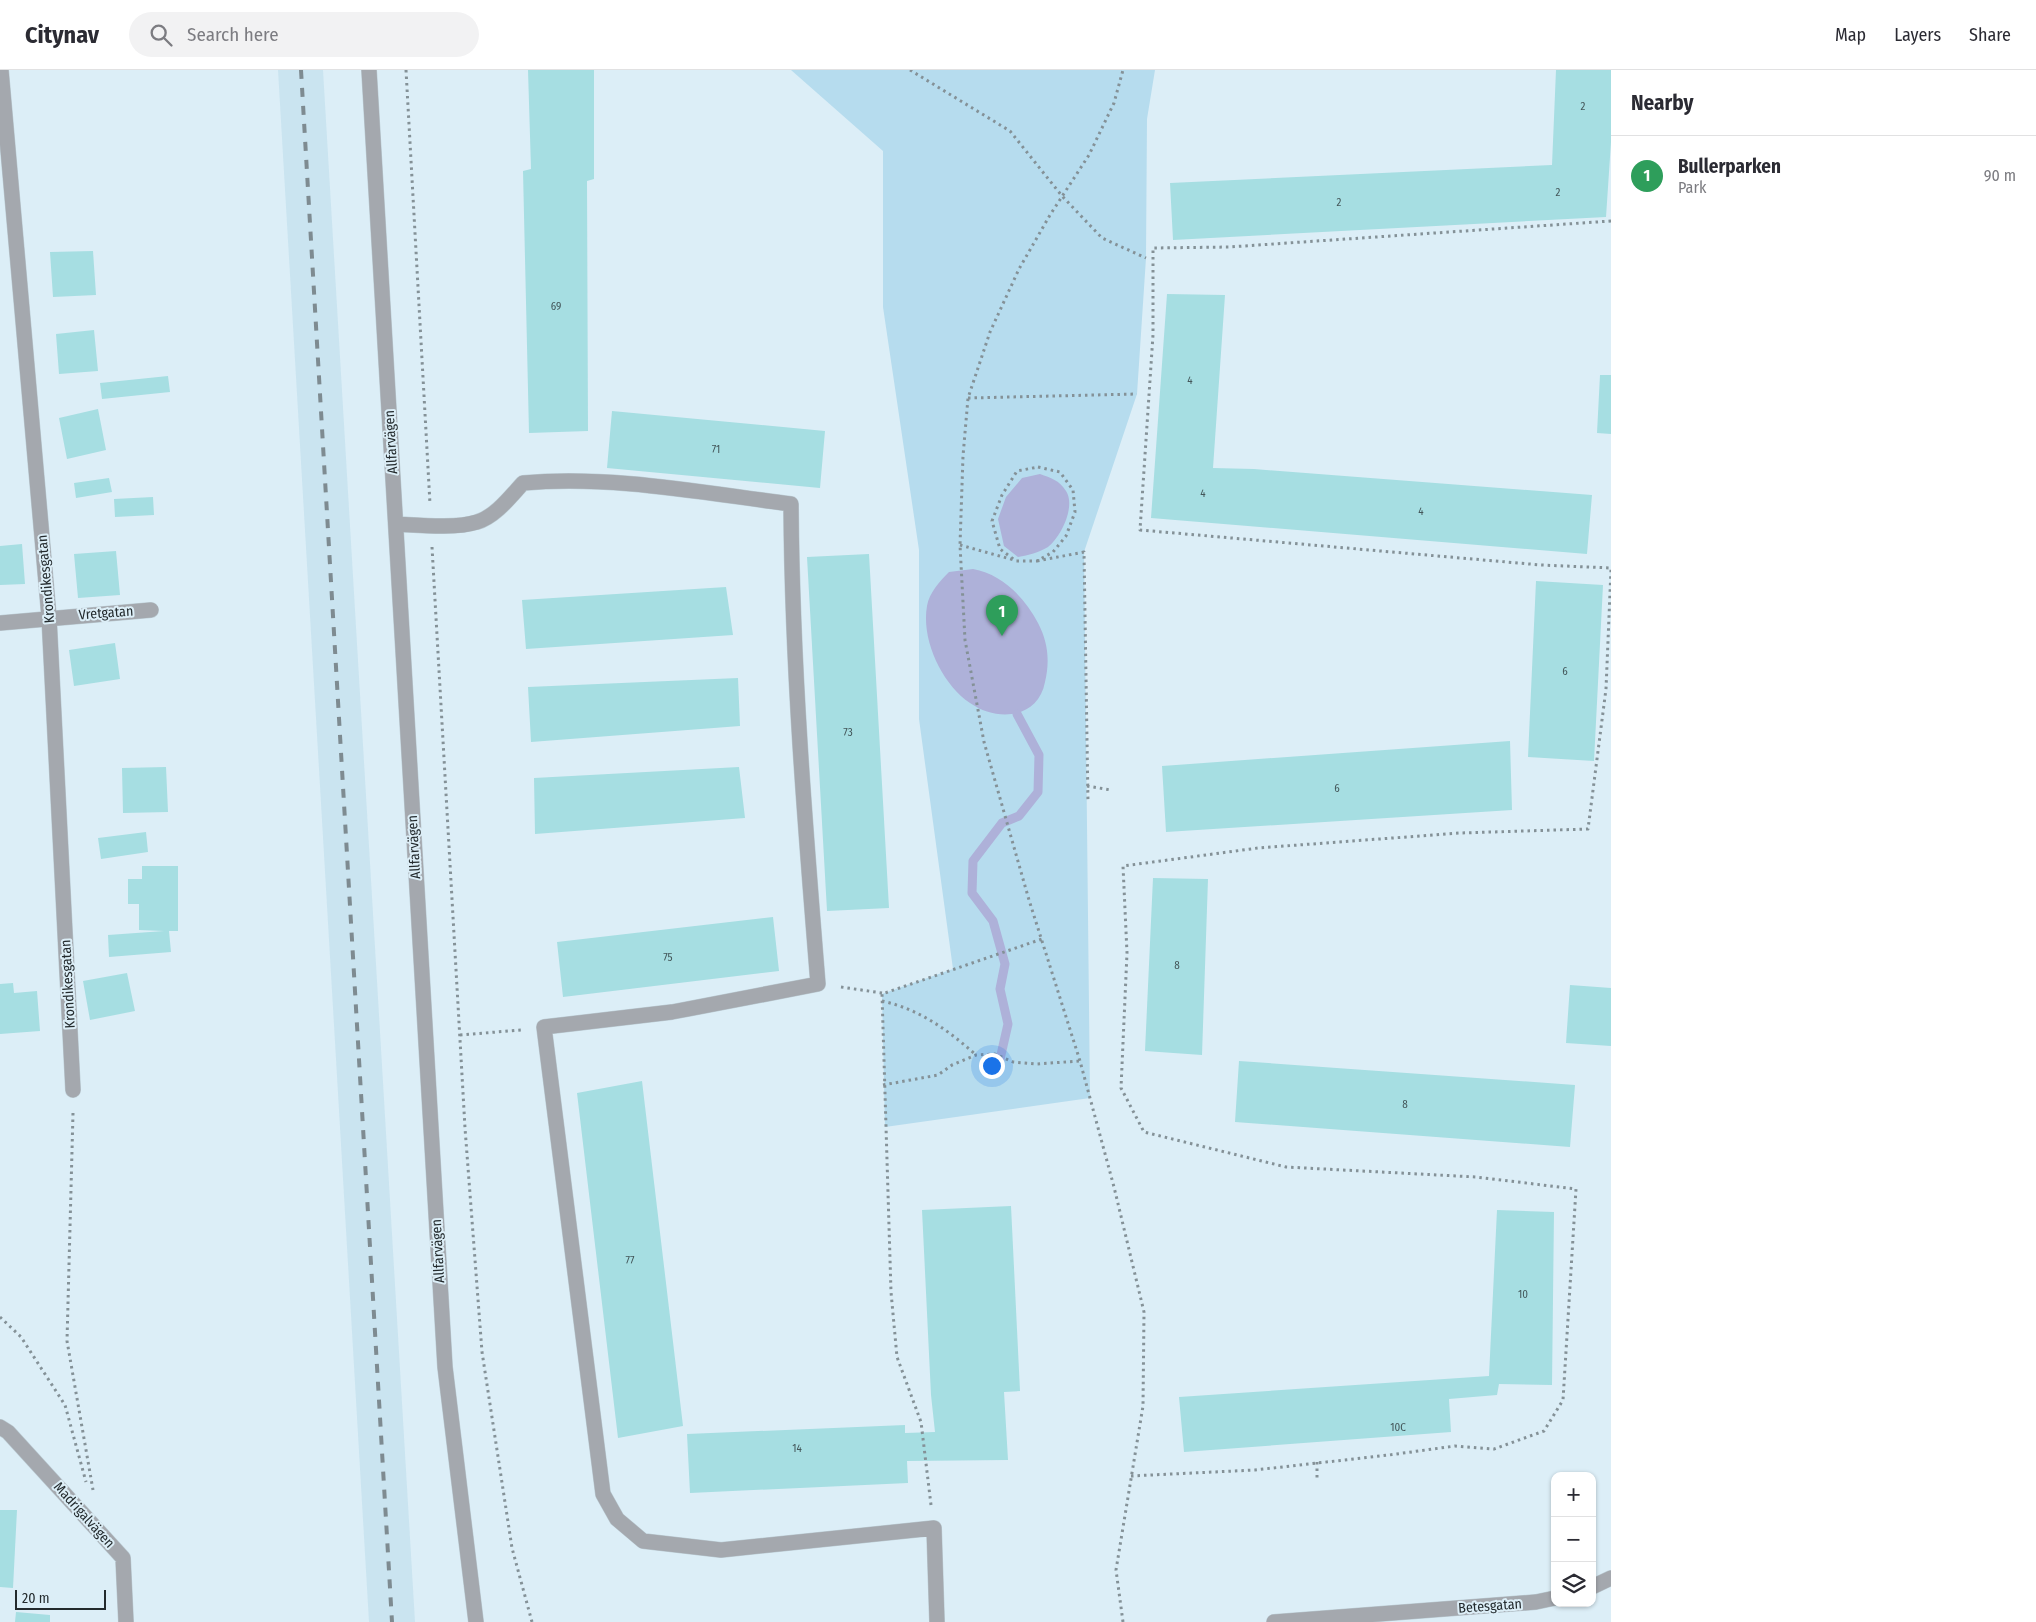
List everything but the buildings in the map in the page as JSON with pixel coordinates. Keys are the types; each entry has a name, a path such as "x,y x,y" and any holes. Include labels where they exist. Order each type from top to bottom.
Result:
{"street":[{"name":"Krondikesgatan","path":"1,70 49,617 73,1090"},
{"name":"Allfarvägen","path":"369,70 445,1367 476,1622"},
{"path":"396,524 431,526 477,522 502,506 523,483 562,480 669,488 791,504 792,619 804,821 818,984 672,1012 544,1027 603,1494 618,1520 643,1540 721,1550 934,1528 937,1622"},
{"name":"Vretgatan","path":"0,622 152,610"},
{"name":"Madrigalvägen","path":"0,1427 8,1432 123,1558 126,1622"},
{"path":"1596,1585 1611,1578"},
{"name":"Betesgatan","path":"1274,1622 1536,1602 1551,1599"}],"path":[{"path":"406,70 460,1035 482,1352 512,1548 532,1622"},
{"path":"910,70 1010,131 1062,196 1102,238 1146,258"},
{"path":"1123,70 1114,102 1089,155 1062,196 1019,270 990,332 968,398 963,456 960,545 965,640 984,742 1042,940 1080,1060 1114,1186 1144,1312 1143,1406 1116,1570 1123,1622"},
{"path":"1131,1476 1255,1470 1317,1462 1389,1456 1455,1446 1494,1449 1544,1431 1563,1400 1576,1189 1476,1176 1286,1166 1144,1132 1121,1088 1127,953 1123,866 1258,848 1460,833 1588,829 1606,690 1611,569 1540,565 1140,530 1153,335 1153,248 1230,247 1611,222"},
{"path":"968,398 1137,394"},
{"path":"1016,561 1000,549 992,521 1002,495 1017,471 1038,467 1060,472 1073,490 1075,512 1066,536 1053,552 1037,561"},
{"path":"960,545 1016,561 1037,561 1084,552 1088,804"},
{"path":"1087,786 1111,790"},
{"path":"818,984 882,994 1042,940"},
{"path":"882,994 891,1292 897,1357 921,1422 934,1528"},
{"path":"882,1001 902,1005 946,1028 976,1055"},
{"path":"460,1035 544,1027"},
{"path":"884,1085 938,1075 952,1065 976,1055 995,1054 1013,1062 1036,1064 1080,1060"},
{"path":"0,1317 21,1337 65,1405 92,1496 67,1341 73,1090"},
{"path":"1317,1462 1317,1479"}],"shaded area":[{"path":"278,70 323,70 415,1622 369,1622"},
{"path":"791,70 1155,70 1147,119 1146,258 1137,394 1084,552 1090,1098 885,1127 882,994 953,969 919,719 919,550 883,307 883,151"},
{"path":"1040,474 1061,484 1066,491 1069,497 1069,505 1066,521 1058,536 1048,547 1041,551 1018,557 1004,546 998,519 1006,497 1022,478"},
{"path":"973,569 994,576 1012,588 1033,614 1044,637 1047,667 1041,694 1034,704 1015,714 992,713 970,703 951,685 936,660 931,647 926,619 928,601 932,592 949,572"}],"waterway":[{"path":"998,1068 1008,1024 1000,989 1005,964 993,921 972,893 973,861 1002,823 1019,816 1038,792 1039,755 1017,714"}],"railway":[{"path":"301,70 392,1622"}],"place":[{"name":"Bullerparken","path":"1002,636"}]}
